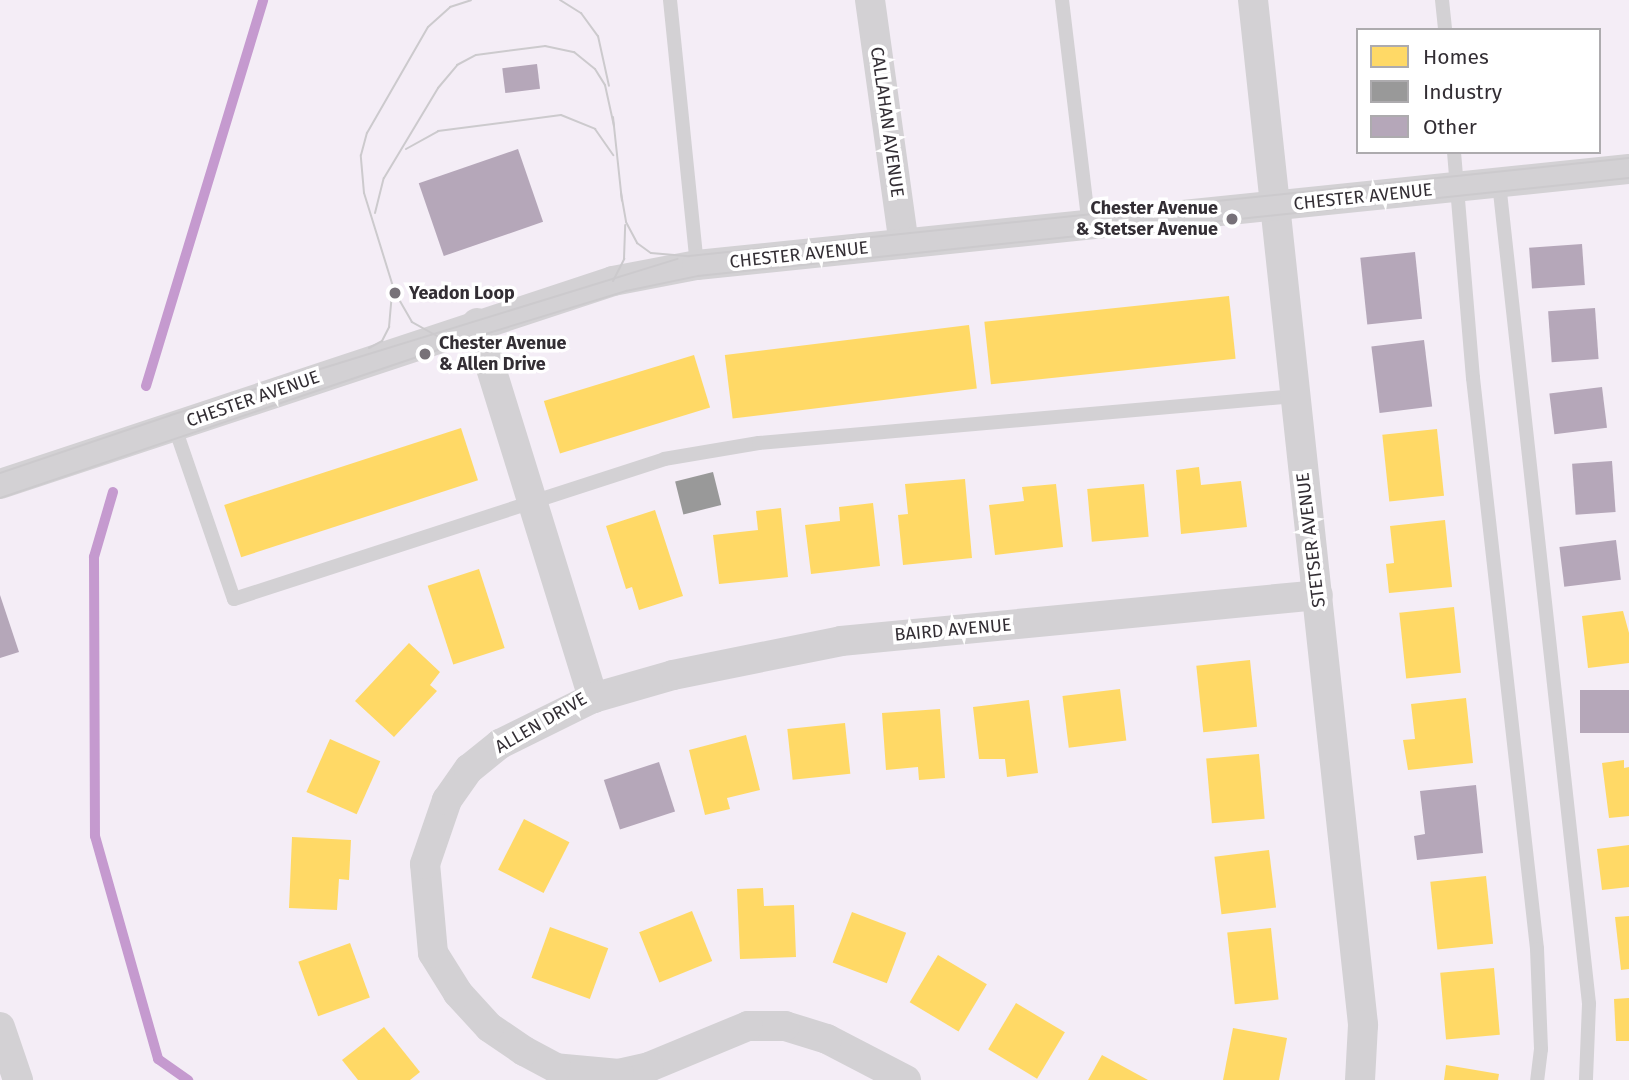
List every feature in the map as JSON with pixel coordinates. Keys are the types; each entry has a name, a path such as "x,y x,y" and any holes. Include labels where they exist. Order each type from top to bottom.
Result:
{"street":[{"name":"CALLAHAN AVENUE","path":"870,0 904,244"},
{"name":"STETSER AVENUE","path":"1253,0 1272,207 1318,595 1363,1025 1360,1080"},
{"name":"CHESTER AVENUE","path":"0,484 477,323 613,281 697,265 1629,169"},
{"name":"ALLEN DRIVE","path":"477,323 593,698 500,744 469,769 447,800 425,863 426,911 433,953 458,993 489,1027 524,1051 556,1068 619,1074 649,1067 748,1026 785,1026 827,1039 906,1080"},
{"name":"BAIRD AVENUE","path":"593,698 673,675 841,641 1318,595"},
{"path":"0,1027 18,1080"}],"lane":[{"path":"670,0 697,265"},
{"path":"1062,0 1089,226"},
{"path":"1442,0 1445,28"},
{"path":"1454,154 1454,187 1516,784 1537,949 1541,1049 1537,1080"},
{"path":"1499,183 1586,978 1586,1080"},
{"path":"174,425 234,599 533,505 664,459 760,443 1294,396"}],"building: Homes":[{"path":"1229,296 1236,359 991,384 984,322"},
{"path":"969,325 977,389 733,419 725,355"},
{"path":"694,355 710,408 560,453 544,401"},
{"path":"461,428 478,480 241,557 224,505"},
{"path":"1437,429 1444,496 1389,501 1382,435"},
{"path":"1199,467 1201,485 1241,481 1247,527 1181,534 1176,470"},
{"path":"965,479 972,558 903,565 898,515 908,514 905,484"},
{"path":"1056,484 1063,547 995,555 989,505 1024,501 1022,487"},
{"path":"1144,484 1149,537 1092,542 1087,489"},
{"path":"873,503 880,566 811,574 805,525 840,521 839,507"},
{"path":"781,508 788,577 719,584 713,535 758,530 756,511"},
{"path":"655,510 683,596 639,610 632,587 626,589 606,526"},
{"path":"1445,520 1452,587 1389,593 1386,564 1394,563 1390,526"},
{"path":"479,569 505,648 453,665 428,586"},
{"path":"1454,607 1461,673 1406,678 1399,613"},
{"path":"1623,611 1629,633 1629,663 1588,668 1582,616"},
{"path":"409,643 440,672 430,685 437,691 394,737 355,701"},
{"path":"1250,660 1257,727 1203,732 1196,666"},
{"path":"1120,689 1126,741 1069,748 1062,696"},
{"path":"1466,698 1473,763 1408,770 1403,740 1415,739 1411,704"},
{"path":"1029,700 1038,773 1007,777 1005,759 979,759 973,707"},
{"path":"940,709 945,778 919,780 918,767 886,770 882,713"},
{"path":"845,723 850,774 793,780 787,729"},
{"path":"746,735 760,790 727,798 730,809 705,815 689,750"},
{"path":"330,739 380,761 357,814 306,792"},
{"path":"1259,754 1265,819 1212,823 1206,759"},
{"path":"1624,760 1624,768 1629,767 1629,816 1609,818 1602,763"},
{"path":"524,819 569,842 544,893 498,870"},
{"path":"292,837 351,840 349,880 339,879 337,910 289,908"},
{"path":"1629,845 1629,887 1602,890 1597,849"},
{"path":"1269,850 1276,908 1221,914 1214,857"},
{"path":"1486,876 1493,944 1437,949 1430,882"},
{"path":"763,888 764,906 794,905 796,957 740,959 737,889"},
{"path":"692,911 712,961 659,982 639,932"},
{"path":"852,912 906,933 887,983 833,962"},
{"path":"1629,916 1629,969 1621,970 1615,917"},
{"path":"550,927 608,948 590,999 532,978"},
{"path":"1271,928 1279,1000 1235,1004 1227,933"},
{"path":"350,943 370,998 318,1016 298,962"},
{"path":"938,955 987,984 959,1032 910,1002"},
{"path":"1494,968 1500,1035 1446,1039 1440,973"},
{"path":"1629,998 1629,1041 1616,1041 1614,999"},
{"path":"1016,1003 1065,1032 1037,1079 988,1049"},
{"path":"384,1027 420,1072 410,1080 358,1080 342,1060"},
{"path":"1233,1028 1287,1038 1279,1080 1223,1080"},
{"path":"1102,1055 1148,1080 1088,1080"},
{"path":"1446,1065 1499,1074 1498,1080 1444,1080"}],"building: Industry":[{"path":"713,472 721,505 683,514 675,481"}],"building: Other":[{"path":"537,64 540,89 505,93 502,68"},
{"path":"518,149 543,222 444,256 419,183"},
{"path":"1582,244 1585,285 1532,289 1529,248"},
{"path":"1415,252 1422,319 1367,324 1360,258"},
{"path":"1595,308 1599,359 1552,362 1548,311"},
{"path":"1424,340 1432,407 1380,413 1371,346"},
{"path":"1602,387 1607,428 1554,434 1549,393"},
{"path":"1612,461 1616,512 1576,515 1572,464"},
{"path":"1616,540 1621,580 1564,587 1559,547"},
{"path":"0,595 19,652 0,658"},
{"path":"1580,690 1629,690 1629,733 1580,733"},
{"path":"659,762 675,811 620,829 604,780"},
{"path":"1476,785 1483,853 1417,860 1414,836 1425,834 1420,791"}],"waterway":[{"path":"146,386 263,0"},
{"path":"113,492 94,557 95,836 158,1059 188,1080"}],"tram line":[{"path":"437,336 412,322 395,293 364,193 361,155 367,133 428,27 450,7 471,0"},
{"path":"560,0 581,13 598,36 609,86"},
{"path":"375,213 384,178 438,88 457,65 476,55 545,46 574,52 595,69 605,85 614,126"},
{"path":"406,149 438,131 561,115 595,129 613,155"},
{"path":"613,117 622,201"},
{"path":"621,193 626,222 637,243 651,253 689,256 1629,158"},
{"path":"0,498 482,335 626,291 698,276 1629,178"},
{"path":"613,281 624,259 625,225"},
{"path":"0,473 171,415 677,259"},
{"path":"369,348 382,341 389,327 392,291"}],"place":[{"name":"Chester Avenue & Stetser Avenue","path":"1232,219"},
{"name":"Yeadon Loop","path":"395,293"},
{"name":"Chester Avenue & Allen Drive","path":"425,354"}]}
